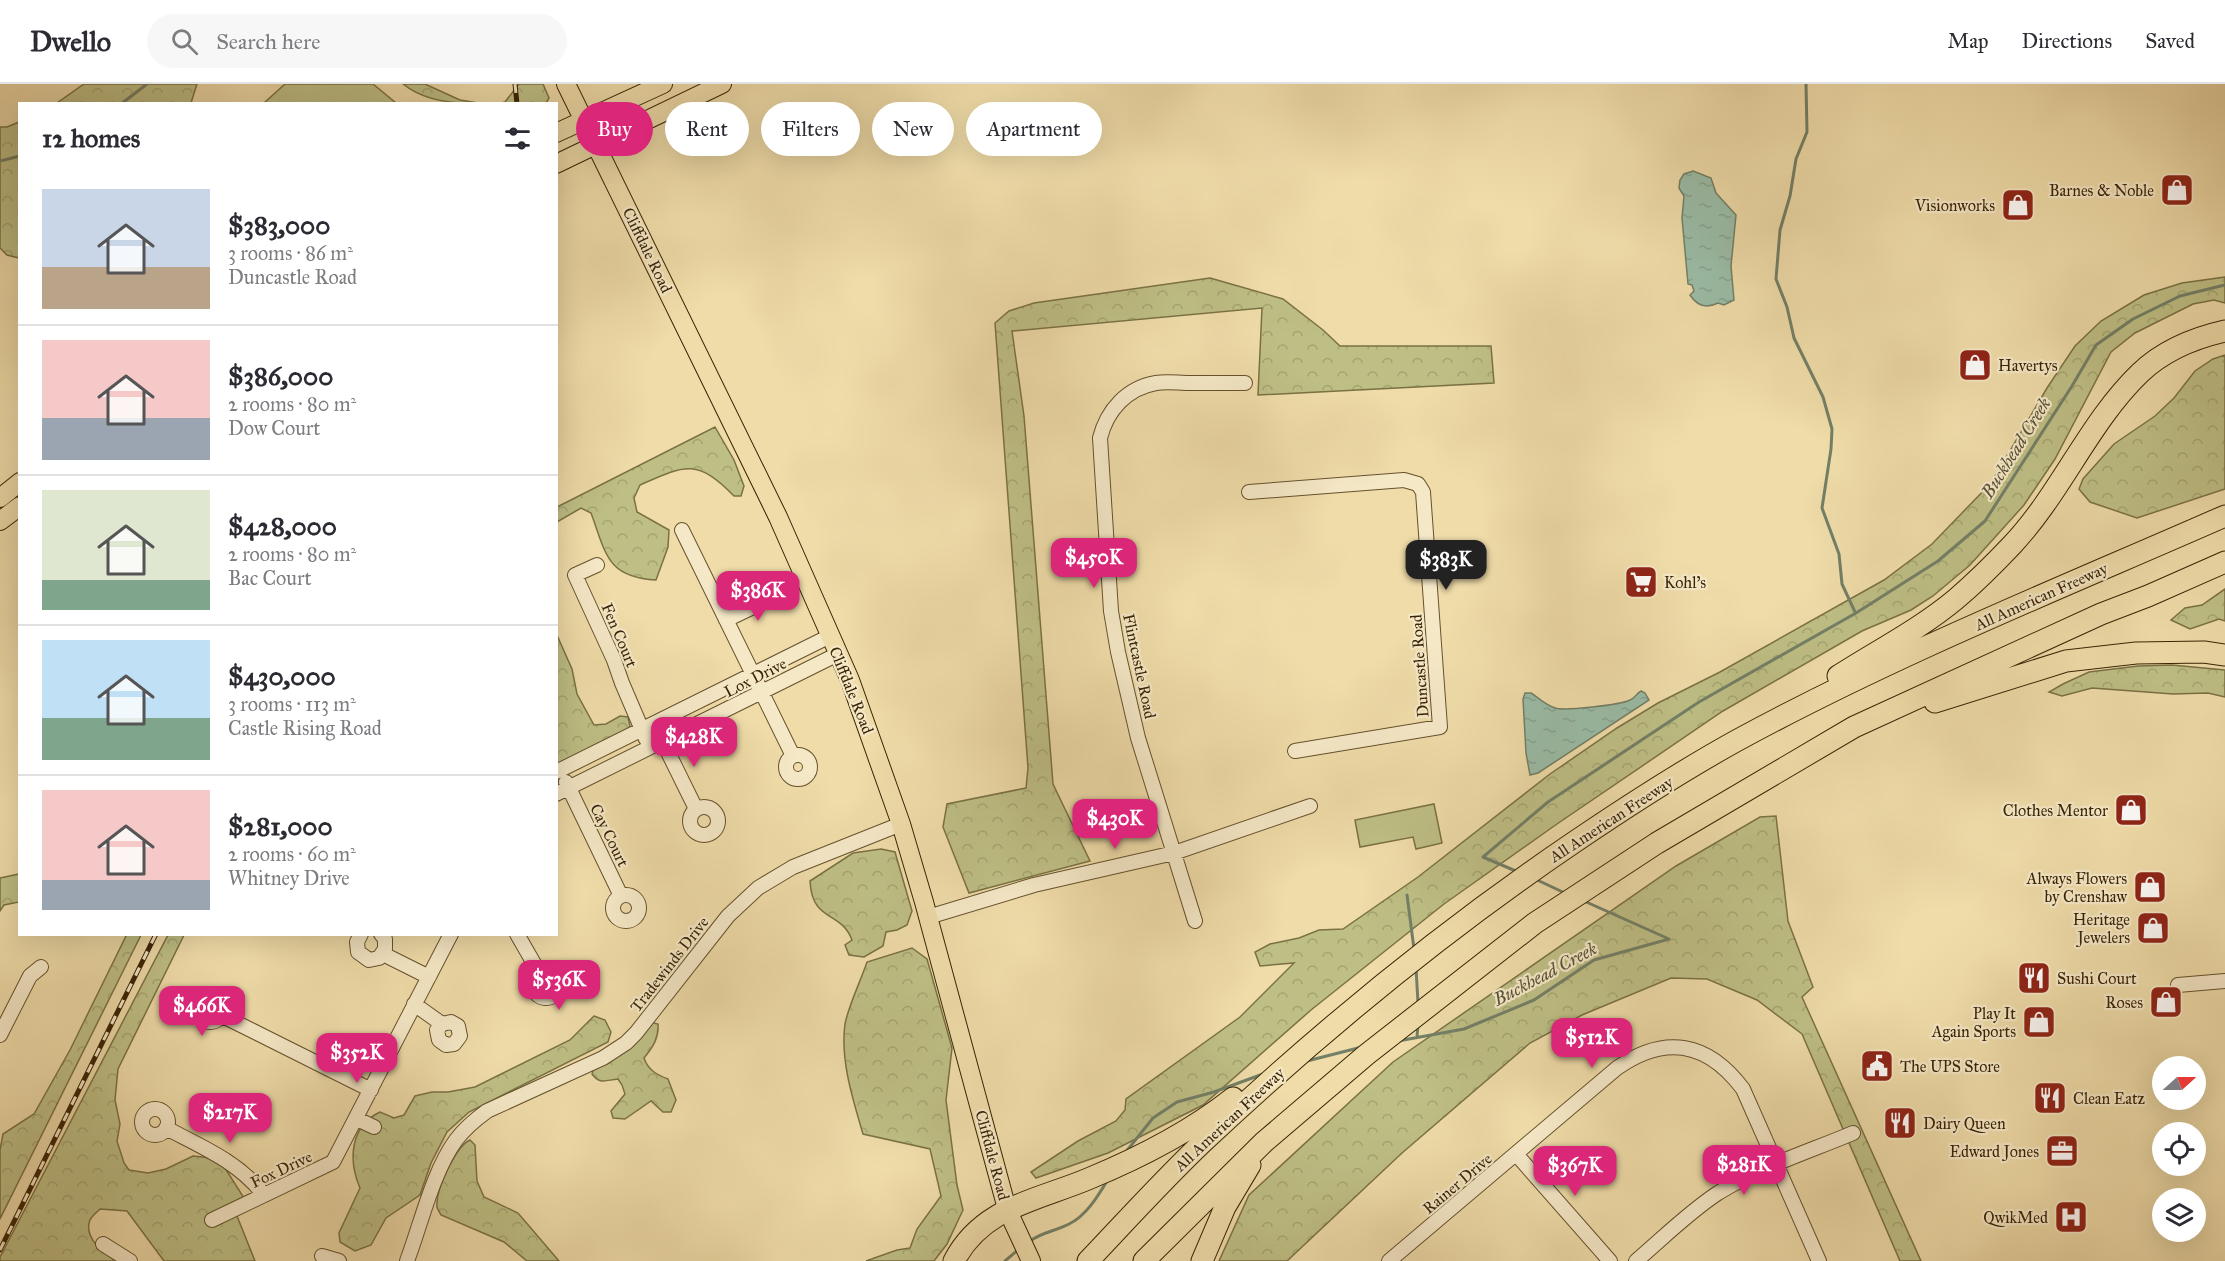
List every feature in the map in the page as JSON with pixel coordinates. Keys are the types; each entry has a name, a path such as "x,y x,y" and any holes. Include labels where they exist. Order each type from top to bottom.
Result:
{"highway":[{"path":"1736,741 1913,629 1955,599 1985,572 2037,518 2107,414 2141,372 2178,346 2225,332"},
{"name":"All American Freeway","path":"1088,1261 1201,1144 1325,1030 1529,873 1640,798 1736,741 1910,654 2225,516"},
{"path":"1144,1261 1264,1142 1366,1055 1535,923 1657,843 1854,727 2101,614 2225,562"},
{"path":"1854,727 2066,661 2136,653 2204,652 2225,655"},
{"path":"954,1261 969,1239 1007,1209 1089,1179 1193,1128 1325,1030"},
{"path":"1202,1261 1225,1207 1264,1142"}],"main road":[{"name":"Cliffdale Road","path":"566,84 576,105"},
{"path":"625,102 663,84"},
{"path":"653,117 722,84"},
{"path":"558,132 576,124"},
{"path":"558,163 576,154"},
{"name":"Cliffdale Road","path":"601,156 778,517 863,714 901,824 1007,1209 1029,1257"},
{"path":"0,498 18,484"},
{"path":"0,521 18,508"}],"street":[{"name":"Flintcastle Road","path":"1195,921 1135,728 1118,652 1111,611 1100,438 1103,425 1119,402 1135,390 1148,385 1166,382 1245,383"},
{"name":"Duncastle Road","path":"1249,492 1404,480 1418,484 1423,492 1440,727 1295,751"},
{"path":"682,530 793,756"},
{"name":"Fen Court","path":"597,565 575,575 614,660 642,731"},
{"path":"726,620 776,596"},
{"name":"Lox Drive","path":"559,771 754,676 830,636"},
{"name":"Lox Drive","path":"563,791 838,654"},
{"path":"642,731 657,745 696,809"},
{"name":"Cay Court","path":"559,771 563,791 621,896"},
{"path":"928,917 1034,885 1174,853 1310,806"},
{"name":"Tradewinds Drive","path":"407,1261 443,1162 457,1138 471,1123 487,1111 603,1058 626,1043 728,916 758,888 793,867 901,824"},
{"path":"360,936 357,947 362,956 374,960 383,954 386,944 382,936"},
{"name":"Fox Drive","path":"212,1220 333,1162 450,936"},
{"path":"518,936 540,974"},
{"path":"383,954 429,977"},
{"path":"0,1035 30,976 41,968"},
{"path":"2178,985 2225,981"},
{"path":"414,1004 442,1024"},
{"path":"221,1014 274,1043 371,1090"},
{"name":"Rainer Drive","path":"1389,1261 1629,1059 1648,1050 1675,1047 1701,1053 1713,1059 1734,1077 1743,1089 1819,1261"},
{"path":"357,1119 374,1127"},
{"path":"166,1128 234,1165 255,1183 264,1195"},
{"path":"1636,1261 1715,1195 1741,1180 1853,1133"},
{"path":"1516,1154 1610,1261"},
{"path":"103,1244 130,1261"},
{"path":"322,1256 339,1261"}],"green space":[{"path":"84,84 197,84 191,102 58,102"},
{"path":"285,84 373,84 395,102 265,102"},
{"path":"403,84 425,84 460,100 472,102 439,100 411,90"},
{"path":"519,84 543,84 549,98 547,102 505,102"},
{"path":"18,123 18,258 7,255 0,248 0,127"},
{"path":"2225,277 2225,303 2214,300 2193,304 2135,333 2111,352 2055,459 2024,505 1970,565 1933,596 1911,610 1862,631 1723,711 1557,824 1444,904 1311,1010 1203,1105 1108,1153 1036,1178 1031,1172 1078,1141 1116,1121 1125,1110 1126,1099 1240,1017 1294,963 1260,966 1255,952 1270,944 1299,938 1319,930 1343,929 1418,877 1550,774 1617,728 1658,703 1720,672 1884,580 1932,544 1991,483 2047,388 2075,346 2101,321 2144,295 2182,283"},
{"path":"1210,278 1283,299 1340,346 1491,346 1494,383 1258,395 1262,308 1012,331 1024,416 1053,784 1090,861 969,893 943,827 947,804 1026,788 1028,768 995,323 1009,311 1034,303"},
{"path":"2225,355 2225,489 2137,518 2090,502 2079,489 2083,479 2114,444 2155,416 2174,398 2195,371 2213,359"},
{"path":"715,427 734,460 744,486 741,496 734,496 710,475 690,469 668,473 640,485 634,498 637,512 669,530 668,547 656,580 639,578 617,568 605,551 591,513 581,508 558,521 558,506"},
{"path":"2225,589 2225,621 2219,619 2190,629 2171,620 2185,608 2202,605"},
{"path":"558,638 572,669 577,694 594,725 606,724 620,716 628,717 630,726 622,737 558,765"},
{"path":"2172,665 2225,670 2225,697 2208,693 2173,694 2092,688 2062,696 2049,692 2089,672 2138,666"},
{"path":"1434,804 1442,843 1416,849 1413,837 1360,847 1355,820"},
{"path":"1776,816 1788,921 1813,987 1802,997 1921,1261 1900,1261 1802,1034 1757,1000 1707,979 1671,978 1582,1015 1530,1043 1402,1153 1287,1261 1219,1261 1249,1195 1393,1062 1676,866 1760,817"},
{"path":"881,849 895,852 912,911 907,925 886,932 883,946 864,957 849,955 845,945 852,940 841,924 816,904 810,881 853,853"},
{"path":"18,874 18,902 4,905 0,911 0,878"},
{"path":"126,936 141,936 0,1219 0,1150 3,1134 34,1114 70,1050"},
{"path":"167,936 184,936 118,1069 115,1100 120,1124 117,1141 124,1163 129,1170 148,1173 166,1169 193,1156 212,1158 225,1168 244,1198 237,1216 255,1261 164,1261 127,1211 100,1209 90,1220 89,1233 96,1244 116,1261 0,1261 0,1257"},
{"path":"912,948 927,959 952,1048 946,1100 957,1185 963,1210 947,1244 934,1261 866,1261 910,1248 917,1229 941,1196 930,1149 863,1134 844,1052 845,1024 867,962"},
{"path":"594,1016 605,1020 611,1032 608,1042 469,1112 447,1132 431,1163 420,1195 386,1218 371,1245 355,1251 340,1242 339,1233 360,1188 354,1166 354,1145 357,1135 370,1118 380,1112 394,1118 404,1115 415,1096 475,1087 570,1040"},
{"path":"650,1022 658,1024 658,1034 644,1058 653,1072 668,1079 676,1100 671,1112 663,1112 651,1101 625,1119 613,1118 611,1111 625,1094 622,1085 618,1079 598,1080 592,1074 594,1068 609,1063"},
{"path":"470,1140 475,1145 477,1181 484,1197 518,1213 559,1261 527,1261 504,1242 441,1215 437,1208 437,1200 443,1180 459,1151"}],"water":[{"path":"1693,171 1711,178 1716,193 1736,215 1731,266 1734,300 1724,305 1718,303 1710,306 1702,305 1690,295 1694,291 1692,285 1688,284 1682,218 1684,196 1679,188 1684,174"},
{"path":"1641,691 1649,700 1538,773 1530,775 1526,753 1523,699 1525,693 1531,693 1555,708 1570,709 1624,702 1632,699"}],"waterway":[{"path":"124,102 147,84"},
{"name":"Buckhead Creek","path":"1806,84 1807,132 1796,159 1790,196 1780,230 1776,279 1787,307 1794,338 1823,397 1832,429 1822,508 1839,554 1842,584 1855,612"},
{"path":"0,161 18,156"},
{"name":"Buckhead Creek","path":"1518,872 1483,857 1548,802 1699,702 1856,613 1938,561 1985,521 2096,345 2133,319 2180,296 2225,285"},
{"name":"Buckhead Creek","path":"1535,879 1567,894"},
{"path":"1407,895 1414,949"},
{"name":"Buckhead Creek","path":"1398,1041 1464,1029 1534,1000 1594,960 1669,939 1584,901"},
{"path":"1416,968 1418,1003"},
{"path":"1417,1037 1418,1024"},
{"name":"Buckhead Creek","path":"1307,1061 1362,1047"},
{"name":"Buckhead Creek","path":"1125,1153 1153,1118 1177,1102 1214,1092 1263,1074"},
{"name":"Buckhead Creek","path":"1030,1241 1081,1216 1107,1181"},
{"name":"Buckhead Creek","path":"1005,1261 1019,1249"}],"railway":[{"path":"515,84 517,102"},
{"path":"0,1250 155,936"}],"place":[{"name":"Barnes & Noble","path":"2177,190"},
{"name":"Visionworks","path":"2018,205"},
{"name":"Havertys","path":"1975,365"},
{"name":"Kohl's","path":"1641,582"},
{"name":"Clothes Mentor","path":"2131,810"},
{"name":"Always Flowers by Crenshaw","path":"2150,887"},
{"name":"Heritage Jewelers","path":"2153,928"},
{"name":"Sushi Court","path":"2034,978"},
{"name":"Roses","path":"2166,1002"},
{"name":"Play It Again Sports","path":"2039,1022"},
{"name":"The UPS Store","path":"1877,1066"},
{"name":"Clean Eatz","path":"2050,1098"},
{"name":"Dairy Queen","path":"1900,1123"},
{"name":"Edward Jones","path":"2062,1151"},
{"name":"QwikMed","path":"2071,1217"}]}
